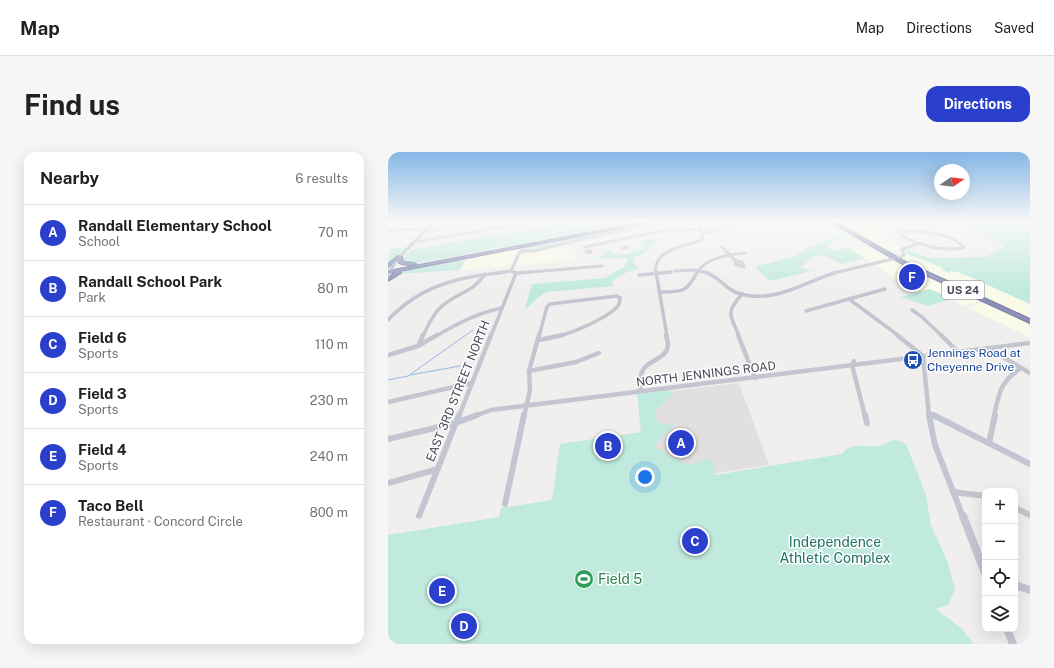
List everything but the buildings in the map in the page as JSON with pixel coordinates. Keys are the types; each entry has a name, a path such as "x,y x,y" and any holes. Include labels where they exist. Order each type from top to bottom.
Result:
{"highway":[{"path":"389,271 521,245"},
{"path":"389,271 542,245"},
{"name":"US 24","path":"873,245 896,258 1030,321"},
{"path":"400,257 400,263 404,264 438,261"},
{"path":"389,271 400,257"},
{"path":"388,280 400,271 413,268"}],"main road":[{"path":"400,257 411,245"}],"street":[{"path":"523,249 534,251 557,245"},
{"path":"588,251 585,247 595,245"},
{"path":"641,391 640,378 642,370 663,354 668,345 656,273 656,264 662,256 676,247 683,245"},
{"path":"639,275 698,271 714,275 726,287 742,294 762,296 784,294 834,273 904,256 902,249 915,245"},
{"path":"932,245 954,249 964,247 962,245"},
{"path":"722,247 736,261"},
{"name":"EAST 3RD STREET NORTH","path":"419,516 502,308 519,253 523,249"},
{"path":"659,292 687,289 698,271 707,263 730,254 745,253"},
{"path":"388,320 398,309 432,288 452,280 485,274 602,266"},
{"path":"419,344 437,311 447,302 474,288 485,274"},
{"path":"806,311 885,289"},
{"path":"742,294 731,307 730,314 755,378"},
{"path":"505,504 530,390 528,371 539,340 547,307 550,304 617,296 620,298 620,303 616,310 594,322 576,331 539,340"},
{"path":"849,299 881,322 923,356 928,413 935,445 982,565"},
{"path":"388,355 402,352 479,313 502,308"},
{"path":"912,310 922,317 958,352"},
{"name":"NORTH JENNINGS ROAD","path":"388,439 456,423 491,410 755,378 853,363 1030,343"},
{"path":"988,348 1030,373"},
{"path":"528,371 576,362 600,353"},
{"path":"853,363 867,422"},
{"path":"989,443 1000,389 1009,376 1021,368"},
{"path":"388,402 471,383"},
{"path":"928,413 1030,464"},
{"path":"388,483 438,469"},
{"path":"953,492 982,496"},
{"path":"1018,509 1030,515"},
{"path":"1018,586 1030,590"},
{"path":"1008,632 1013,644"}],"shaded area":[{"path":"561,245 570,256 579,260 515,265 522,252"},
{"path":"865,245 889,259 872,263 848,248"},
{"path":"877,245 897,245 903,248 887,251"},
{"path":"516,249 520,250 511,266 460,270 467,259"},
{"path":"905,253 944,268 943,270 948,273 951,271 961,273 1030,304 1030,318 903,260 902,258 906,256"},
{"path":"892,260 981,301 964,306 930,289 917,292 888,275 890,275 875,265"},
{"path":"983,303 1030,324 1030,337 968,308"},
{"path":"739,383 769,465 553,498 641,437 638,395"}],"green space":[{"path":"437,245 515,245 441,259 405,264 401,261 410,250"},
{"path":"537,245 558,245 535,250 525,249 527,247"},
{"path":"643,245 653,245 648,248 648,251 634,258 633,263 638,267 636,270 627,272 612,281 613,286 546,292 535,300 529,307 525,308 532,284 605,278 624,267 628,258 593,259 603,256 605,251 611,250 613,254 628,254 646,247"},
{"path":"815,245 827,245 825,246 836,251 848,248 865,258 841,264 828,257 820,255 811,259 800,267 811,271 770,281 755,267 795,256"},
{"path":"1002,245 1030,245 1030,304 961,273 951,271 949,273 943,270 943,268 905,253 905,251 908,251 929,258 980,257 988,256 1004,246"},
{"path":"408,247 389,265 388,265 389,249"},
{"path":"466,259 460,270 399,274 411,269"},
{"path":"930,289 951,299 928,306 901,297"},
{"name":"Independence Athletic Complex","path":"670,390 673,394 655,411 655,419 661,424 674,425 656,444 656,448 674,459 686,464 693,464 704,458 713,461 716,475 842,454 845,450 853,446 877,446 892,440 900,441 906,444 926,495 931,525 948,563 955,590 948,605 936,609 962,629 974,644 388,644 388,535 499,517 501,508 552,500 560,444 641,432 637,394"}],"waterway":[{"path":"388,380 408,376 473,330"},
{"path":"410,375 460,366"}],"place":[{"name":"Taco Bell","path":"912,277"},
{"name":"Jennings Road at Cheyenne Drive","path":"913,360"},
{"name":"Randall Elementary School","path":"681,443"},
{"name":"Randall School Park","path":"608,446"},
{"name":"Field 6","path":"695,541"},
{"name":"Field 5","path":"584,579"},
{"name":"Field 4","path":"442,591"},
{"name":"Field 3","path":"464,626"}]}
